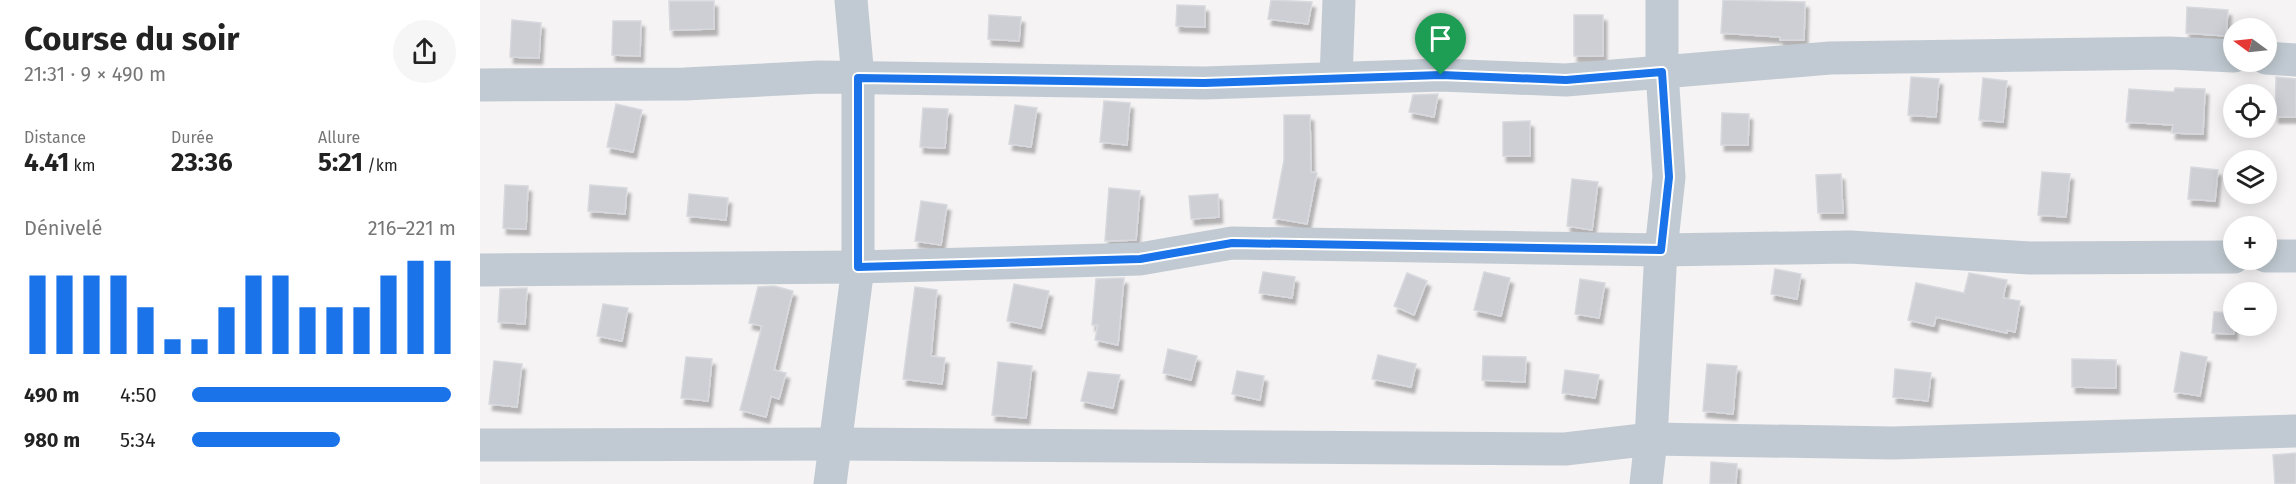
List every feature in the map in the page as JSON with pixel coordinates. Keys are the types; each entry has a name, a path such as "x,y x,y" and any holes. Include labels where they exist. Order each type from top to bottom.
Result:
{"street":[{"path":"830,484 858,267 858,78 851,0"},
{"path":"1336,78 1339,0"},
{"path":"1646,484 1651,440 1661,250 1669,177 1662,72 1662,0"},
{"path":"480,85 685,84 820,77 1204,83 1441,75 1566,80 1830,58 2169,53 2223,55"},
{"path":"2277,59 2296,60"},
{"path":"480,270 858,267 1140,259 1232,243 1661,250 1850,247 2031,258 2223,257"},
{"path":"2277,256 2296,256"},
{"path":"480,445 835,444 1565,449 1651,440 1893,443 2296,431"}],"building":[{"path":"1271,0 1312,2 1308,24 1268,19"},
{"path":"1723,0 1805,2 1804,40 1780,40 1780,37 1721,33"},
{"path":"669,1 714,1 714,29 670,30"},
{"path":"1177,5 1205,6 1205,27 1176,26"},
{"path":"2187,7 2228,10 2227,18 2223,18 2223,36 2186,33"},
{"path":"989,15 1021,17 1019,41 988,39"},
{"path":"1574,15 1603,15 1603,56 1574,56"},
{"path":"512,20 541,23 539,58 510,57"},
{"path":"613,21 641,21 640,56 612,55"},
{"path":"1911,77 1939,79 1936,117 1908,115"},
{"path":"2276,77 2296,79 2296,117 2277,117"},
{"path":"1983,78 2007,81 2003,122 1979,120"},
{"path":"2175,88 2205,89 2203,134 2172,133 2173,125 2126,122 2129,89 2174,92"},
{"path":"1438,94 1434,117 1409,112 1413,95"},
{"path":"1104,101 1130,103 1127,145 1100,142"},
{"path":"616,104 642,110 633,152 607,147"},
{"path":"1015,105 1037,108 1031,147 1009,144"},
{"path":"923,108 948,109 945,148 920,147"},
{"path":"1722,113 1749,114 1748,145 1721,145"},
{"path":"1284,115 1310,115 1311,172 1317,173 1307,224 1273,218 1284,160"},
{"path":"1530,121 1530,156 1503,156 1503,122"},
{"path":"2191,167 2218,170 2215,201 2188,199"},
{"path":"2042,172 2070,174 2066,217 2038,215"},
{"path":"1841,174 1843,213 1818,213 1816,175"},
{"path":"1572,179 1598,182 1592,230 1567,226"},
{"path":"505,185 528,186 526,229 503,228"},
{"path":"590,185 627,188 625,214 588,211"},
{"path":"1109,188 1140,191 1136,240 1105,241"},
{"path":"689,194 728,198 726,220 687,216"},
{"path":"1218,194 1219,217 1191,219 1189,196"},
{"path":"921,201 947,205 941,245 915,241"},
{"path":"1775,269 1801,274 1797,299 1771,294"},
{"path":"1263,272 1295,277 1292,298 1259,293"},
{"path":"1484,272 1510,278 1501,316 1474,310"},
{"path":"1407,273 1427,281 1414,315 1394,306"},
{"path":"1969,273 2007,280 2003,298 2020,301 2015,332 2007,330 2007,333 1936,317 1934,326 1908,320 1916,283 1964,293"},
{"path":"1124,278 1118,345 1095,340 1098,325 1092,325 1096,279"},
{"path":"1580,279 1605,283 1599,318 1575,314"},
{"path":"1014,284 1049,291 1041,328 1007,321"},
{"path":"774,286 793,291 774,370 786,373 779,399 771,396 766,417 740,410 762,326 749,323 758,287"},
{"path":"915,287 937,290 931,356 945,358 942,384 903,379"},
{"path":"527,288 525,324 498,322 500,289"},
{"path":"603,304 628,308 622,341 597,336"},
{"path":"2214,312 2223,312 2223,334 2212,333"},
{"path":"1168,349 1197,356 1191,380 1163,373"},
{"path":"2181,352 2207,357 2200,396 2174,392"},
{"path":"1378,355 1416,364 1411,387 1372,379"},
{"path":"1483,356 1526,357 1525,382 1482,380"},
{"path":"686,357 712,359 708,401 681,398"},
{"path":"2072,359 2116,360 2116,388 2072,387"},
{"path":"494,361 522,364 517,407 489,404"},
{"path":"998,362 1032,366 1026,418 992,415"},
{"path":"1707,364 1737,366 1733,414 1703,411"},
{"path":"1895,369 1931,373 1928,401 1893,397"},
{"path":"1565,370 1599,375 1595,398 1562,393"},
{"path":"1237,371 1264,376 1260,400 1232,394"},
{"path":"1088,372 1120,375 1113,408 1081,401"},
{"path":"2296,453 2296,484 2275,484 2273,455"},
{"path":"1711,462 1737,464 1736,484 1710,484"}],"route":[{"path":"1662,72 1669,177 1661,250 1232,243 1140,259 858,267 858,78 1204,83 1441,75 1566,80 1662,72"}]}
